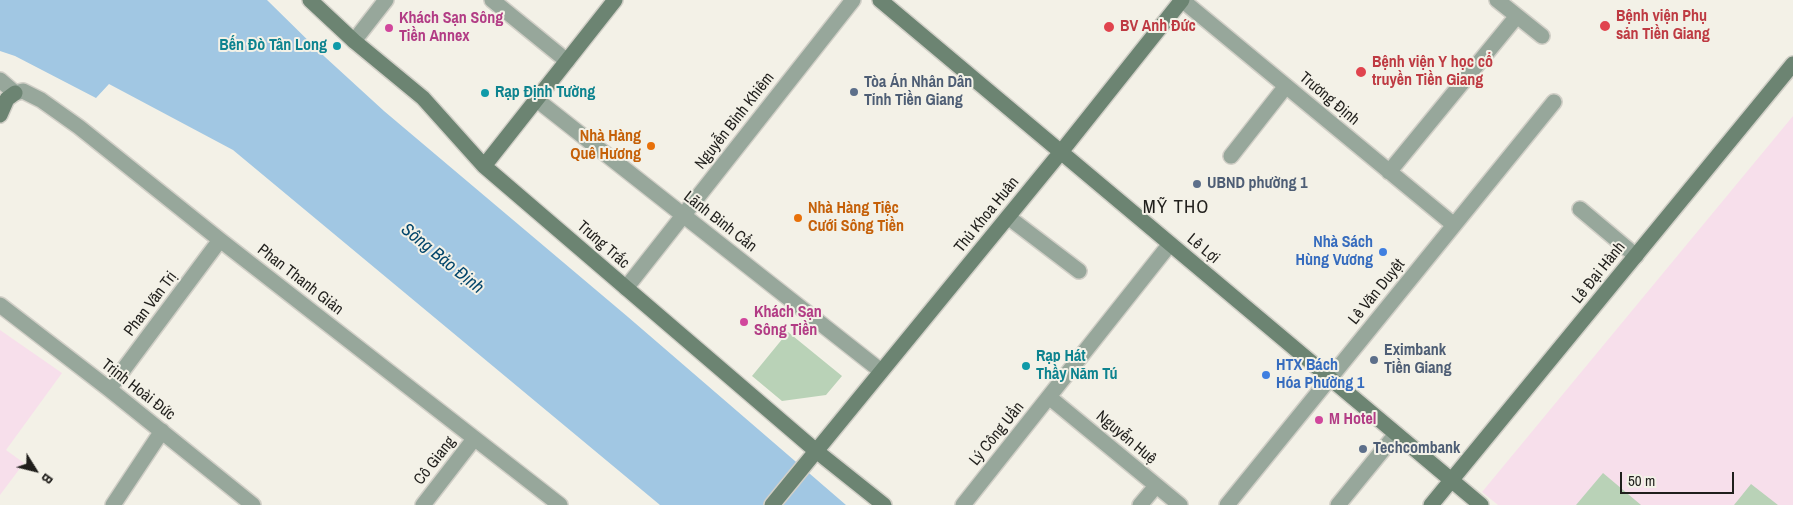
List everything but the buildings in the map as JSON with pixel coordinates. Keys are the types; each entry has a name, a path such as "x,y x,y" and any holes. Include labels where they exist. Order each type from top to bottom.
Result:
{"street":[{"name":"Trưng Trắc","path":"310,0 354,41 423,98 484,166 626,288 811,455 884,505"},
{"path":"354,41 386,0"},
{"path":"492,0 567,61"},
{"path":"484,166 615,0"},
{"name":"Nguyễn Bỉnh Khiêm","path":"626,288 853,0"},
{"name":"Lê Lợi","path":"880,0 1480,505"},
{"name":"Thủ Khoa Huân","path":"772,505 1061,152 1182,0"},
{"name":"Trương Định","path":"1182,0 1454,225"},
{"path":"1497,0 1542,36"},
{"path":"1390,172 1517,16"},
{"name":"Lê Đại Hành","path":"1432,505 1793,64"},
{"path":"0,80 15,93 7,99 0,115"},
{"path":"1231,156 1286,86"},
{"name":"Phan Thanh Giản","path":"15,93 22,91 41,100 79,127 220,240 560,505"},
{"name":"Lãnh Binh Cẩn","path":"537,100 881,371"},
{"name":"Lê Văn Duyệt","path":"1227,505 1554,102"},
{"path":"1580,209 1636,256"},
{"path":"1008,217 1079,271"},
{"name":"Phan Văn Trị","path":"109,389 220,240"},
{"name":"Lý Công Uẩn","path":"963,505 1170,244"},
{"name":"Trịnh Hoài Đức","path":"0,305 109,389 253,505"},
{"name":"Nguyễn Huệ","path":"1049,397 1180,505"},
{"path":"113,505 162,431"},
{"path":"1338,505 1396,434"},
{"name":"Cô Giang","path":"423,505 474,439"},
{"path":"1140,505 1156,486"}],"shaded area":[{"path":"1793,116 1793,505 1498,505 1482,492"},
{"path":"0,330 62,373 6,450 24,463 0,495"}],"green space":[{"path":"788,332 842,376 826,395 782,401 752,376"},
{"path":"1603,473 1641,505 1576,505"},
{"path":"1751,484 1778,505 1734,505"}],"water":[{"name":"Sông Bảo Định","path":"0,0 267,0 384,111 628,317 846,505 660,505 233,150 109,84 96,98 15,56 0,51"}],"place":[{"name":"Bệnh viện Phụ sản Tiền Giang","path":"1605,26"},
{"name":"BV Anh Đức","path":"1109,27"},
{"name":"Khách Sạn Sông Tiền Annex","path":"389,28"},
{"name":"Bến Đò Tân Long","path":"337,46"},
{"name":"Bệnh viện Y học cổ truyền Tiền Giang","path":"1361,72"},
{"name":"Tòa Án Nhân Dân Tỉnh Tiền Giang","path":"854,92"},
{"name":"Rạp Định Tường","path":"485,93"},
{"name":"Nhà Hàng Quê Hương","path":"651,146"},
{"name":"UBND phường 1","path":"1197,184"},
{"name":"Nhà Hàng Tiệc Cưới Sông Tiền","path":"798,218"},
{"name":"Nhà Sách Hùng Vương","path":"1383,252"},
{"name":"Khách Sạn Sông Tiền","path":"744,322"},
{"name":"Eximbank Tiền Giang","path":"1374,360"},
{"name":"Rạp Hát Thầy Năm Tú","path":"1026,366"},
{"name":"HTX Bách Hóa Phường 1","path":"1266,375"},
{"name":"M Hotel","path":"1319,420"},
{"name":"Techcombank","path":"1363,449"}],"district":[{"name":"MỸ THO","path":"1176,208"}]}
